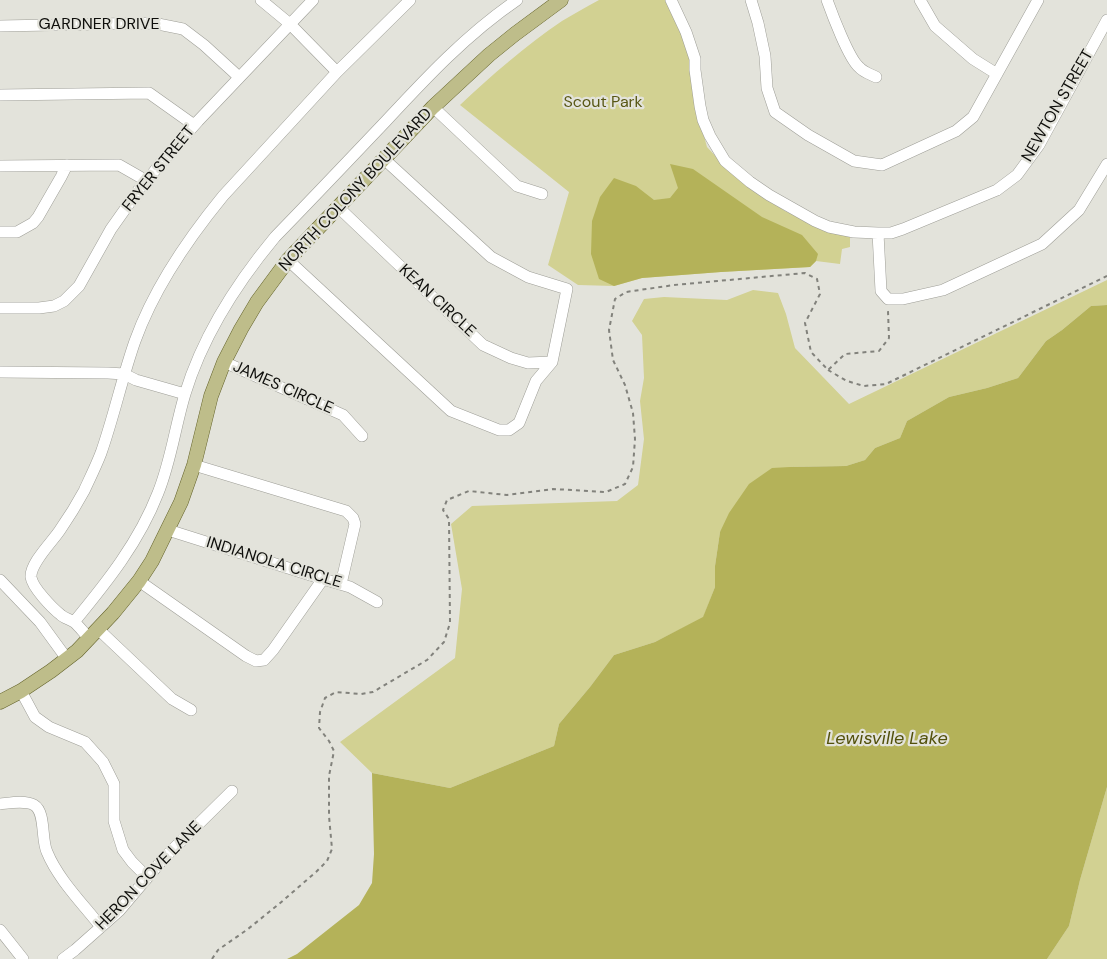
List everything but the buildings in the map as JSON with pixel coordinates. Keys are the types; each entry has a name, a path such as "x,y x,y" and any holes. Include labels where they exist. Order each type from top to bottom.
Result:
{"main road":[{"name":"NORTH COLONY BOULEVARD","path":"0,702 67,659 94,634 139,581 152,561 181,502 194,465 211,396 224,362 240,329 288,260 433,107 489,55 561,0"}],"street":[{"path":"261,0 290,24 337,72"},
{"name":"FRYER STREET","path":"0,308 54,306 64,300 79,286 111,229 159,164 313,0"},
{"path":"191,710 172,699 94,634 62,616 34,587 31,570 78,503 94,471 141,325 174,262 200,224 223,196 337,72 410,0"},
{"path":"74,622 106,584 144,524 158,494 168,465 185,394 203,347 218,317 237,286 262,253 422,82 457,48 517,0"},
{"name":"NEWTON STREET","path":"670,0 686,32 695,59 703,120 710,136 726,161 769,196 829,227 854,232 892,233 997,190 1017,175 1039,145 1107,20"},
{"path":"751,0 765,56 767,88 776,112 808,135 854,162 882,165 956,131 973,118 1038,0"},
{"path":"828,0 831,11 854,61 859,68 876,77"},
{"path":"920,0 935,26 973,59 997,74"},
{"name":"GARDNER DRIVE","path":"0,26 153,23 183,29 204,45 239,77"},
{"path":"0,96 149,93 194,125"},
{"path":"433,107 517,186 542,194"},
{"path":"288,260 451,411 499,430 509,430 519,423 536,381 552,362 567,288 528,276 491,257 384,159"},
{"path":"0,166 118,164 147,181"},
{"path":"878,233 881,291 888,298 903,300 943,290 1042,244 1079,210 1107,164"},
{"path":"0,232 17,232 33,223 67,165"},
{"name":"KEAN CIRCLE","path":"338,207 483,344 511,358 528,363 552,362"},
{"name":"JAMES CIRCLE","path":"224,362 343,415 362,436"},
{"path":"0,372 124,374 136,380 185,394"},
{"path":"194,465 346,511 356,524 340,584"},
{"name":"INDIANOLA CIRCLE","path":"168,530 350,587 377,602"},
{"path":"139,581 246,656 256,661 264,660 273,650 323,579"},
{"path":"0,580 40,622 67,659"},
{"path":"21,690 35,717 49,727 85,742 104,762 114,784 114,821 123,850 147,877"},
{"name":"HERON COVE LANE","path":"63,959 118,911 147,877 232,791"},
{"path":"0,804 26,802 38,809 42,815 43,834 47,852 65,882 101,927"},
{"path":"0,930 23,959"}],"path":[{"path":"212,959 218,950 279,904 328,861 332,849 329,816 329,776 334,751 329,741 318,728 320,712 325,698 336,692 361,694 373,692 426,660 444,642 450,623 449,519 443,510 447,500 469,490 506,495 553,489 606,492 625,484 633,467 635,439 633,413 625,385 613,360 609,330 615,299 626,292 645,289 805,273 817,279 820,294 805,323 812,352 828,370 847,381 864,386 886,384 1107,276"},
{"path":"828,370 845,354 879,351 889,338 888,298"}],"green space":[{"name":"Scout Park","path":"599,0 665,0 683,35 692,65 694,100 707,147 733,175 785,211 824,229 850,237 850,247 842,249 840,264 816,261 810,267 642,278 614,286 578,285 548,265 569,192 460,105 535,40 562,21"},
{"path":"1107,280 1107,305 1091,306 1046,341 1018,378 949,397 907,421 900,438 875,448 865,460 846,466 790,467 720,532 715,566 715,587 703,618 655,642 614,655 559,724 554,746 450,788 372,773 340,742 455,658 462,589 451,524 472,506 617,501 638,485 644,439 640,401 644,378 642,335 632,321 644,299 664,297 727,300 753,290 778,293 795,348 849,404"},
{"path":"1107,787 1107,959 1047,959 1069,926 1080,880"}],"water":[{"path":"670,164 693,169 762,217 802,235 818,254 816,261 810,267 642,278 614,286 599,279 591,254 592,221 600,197 614,178 636,186 654,200 670,198 678,188"},
{"name":"Lewisville Lake","path":"1107,305 1107,787 1080,880 1069,926 1047,959 287,959 297,954 359,905 372,883 374,854 372,773 450,788 554,746 559,724 614,655 655,642 703,617 715,587 715,566 720,532 729,513 749,484 772,468 846,466 865,460 875,448 900,438 907,421 949,397 1018,378 1046,341 1091,306"}]}
